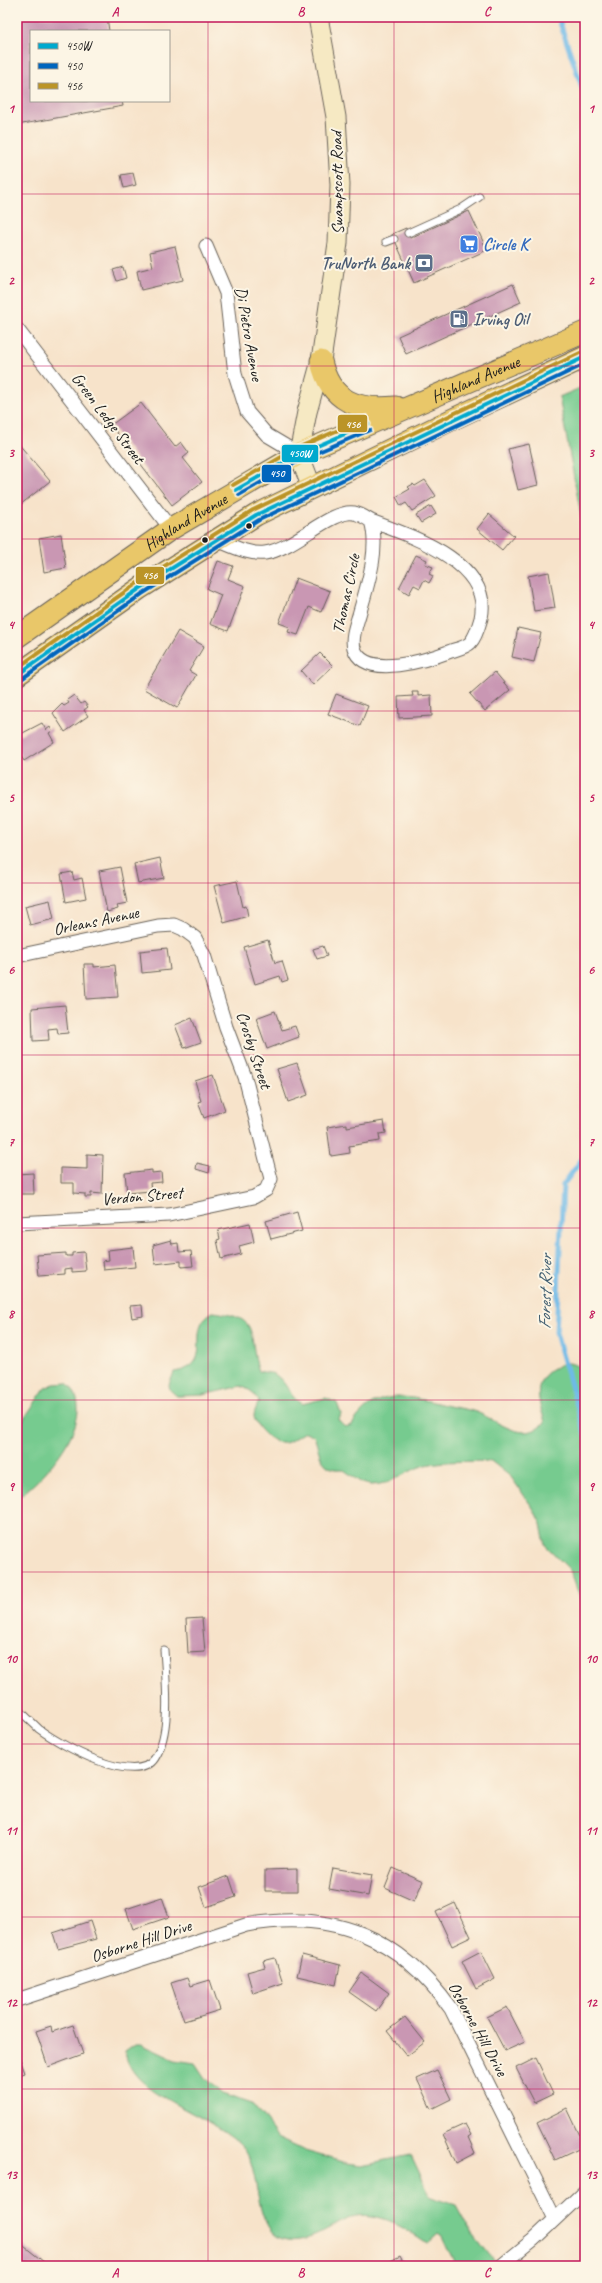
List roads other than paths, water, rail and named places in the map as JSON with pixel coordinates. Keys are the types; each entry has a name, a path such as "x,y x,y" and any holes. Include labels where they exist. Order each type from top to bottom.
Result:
{"main road":[{"name":"Highland Avenue","path":"17,638 171,530 298,454 585,332"},
{"name":"Highland Avenue","path":"17,675 98,616 256,515 585,358"},
{"path":"321,361 324,375 337,396 355,406 378,409 409,406"}],"street":[{"name":"Swampscott Road","path":"298,454 306,412 321,361 338,243 340,185 336,117 318,17"},
{"name":"Di Pietro Avenue","path":"206,246 226,293 235,374 247,412 267,435 298,454"},
{"name":"Green Ledge Street","path":"17,329 171,530"},
{"path":"298,454 312,488"},
{"name":"Thomas Circle","path":"217,540 251,552 264,553 297,541 320,524 339,515 354,513 418,539 450,557 475,581 481,593 483,609 477,632 470,643 443,654 402,664 374,664 362,659 354,648 354,636 374,545 374,530 371,521"},
{"name":"Orleans Avenue","path":"17,956 158,926 174,925 183,929"},
{"name":"Crosby Street","path":"183,929 195,938 204,955 226,1027 245,1077 269,1164 271,1179 266,1190"},
{"name":"Verdon Street","path":"17,1223 169,1215 254,1197 266,1190"},
{"name":"Osborne Hill Drive","path":"17,2000 246,1925 270,1921 297,1920 332,1924 359,1932 386,1945 412,1963 433,1984 451,2009 555,2219"},
{"path":"501,2266 513,2257 585,2191"}],"lane":[{"path":"408,233 461,208 479,197"},
{"path":"386,242 394,239"},
{"path":"17,1708 40,1729 81,1753 108,1764 131,1769 144,1767 154,1759 162,1742 166,1698 164,1650"}],"waterway":[{"name":"Forest River","path":"558,17 585,96"},
{"name":"Forest River","path":"585,1155 563,1185 556,1333 585,1434"}],"place":[{"name":"Circle K","path":"469,244"},
{"name":"TruNorth Bank","path":"424,263"},
{"name":"Irving Oil","path":"459,319"}]}
